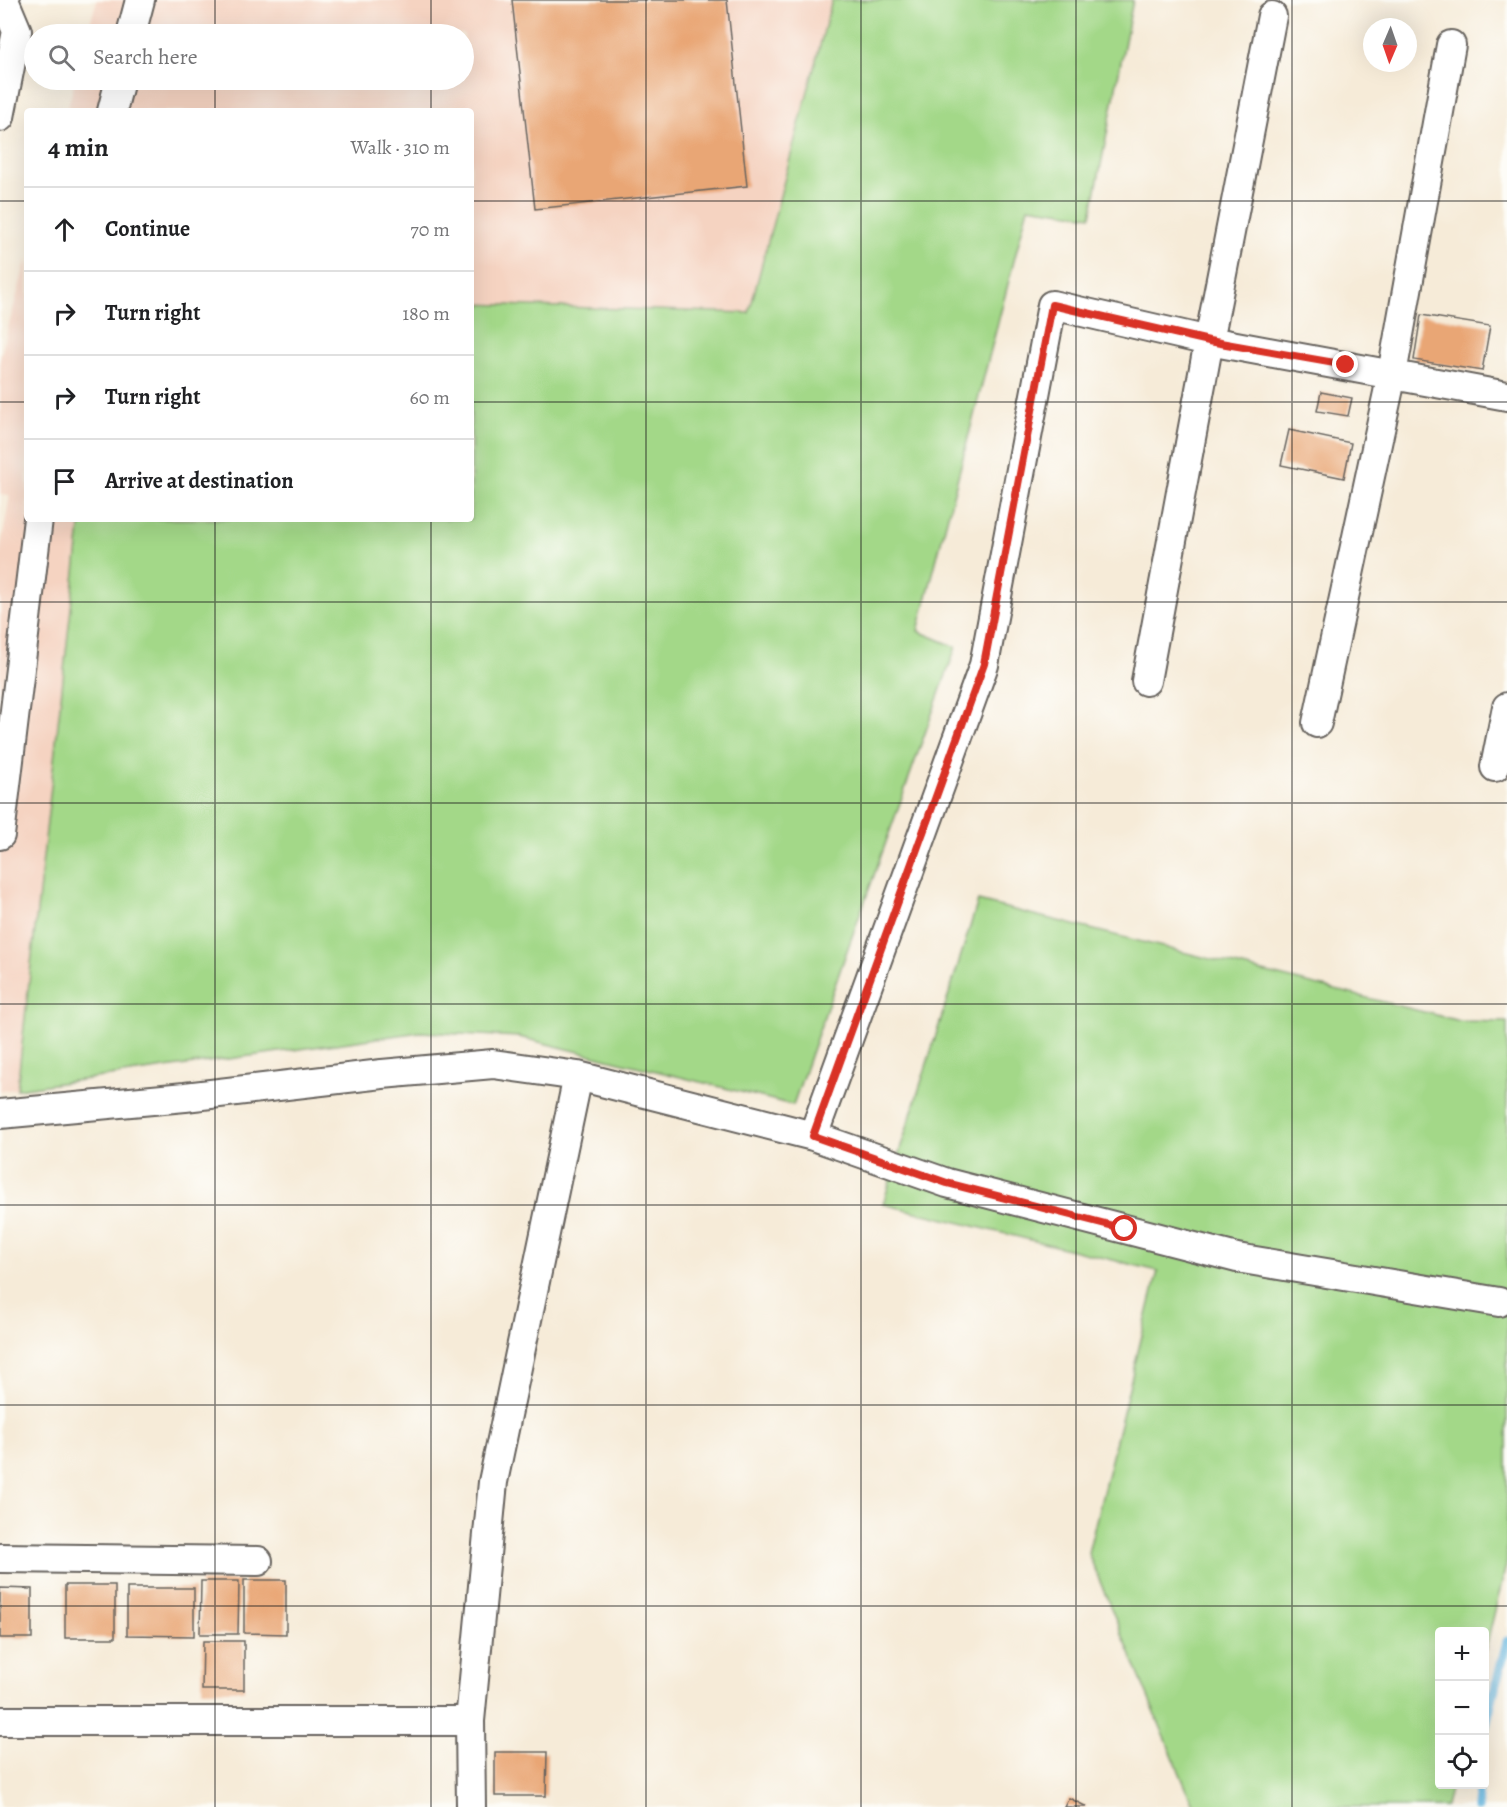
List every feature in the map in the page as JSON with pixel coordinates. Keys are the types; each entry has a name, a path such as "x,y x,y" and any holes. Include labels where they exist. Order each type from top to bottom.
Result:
{"street":[{"path":"0,117 16,31 4,0"},
{"path":"134,24 140,0"},
{"path":"1146,681 1272,16"},
{"path":"1317,723 1392,374 1451,45"},
{"path":"113,108 117,90"},
{"path":"813,1136 984,664 1052,305 1209,341 1507,396"},
{"path":"0,835 38,522"},
{"path":"1495,767 1507,707"},
{"path":"0,1114 493,1064 578,1076 813,1136 947,1183 1237,1258 1499,1302"},
{"path":"471,1807 470,1721 493,1482 578,1076"},
{"path":"0,1558 258,1562"},
{"path":"0,1720 470,1721"}],"shaded area":[{"path":"97,0 832,0 749,313 474,304 474,108 68,108 72,90 474,90 474,24 90,24"},
{"path":"24,269 24,522 81,522 17,1089 0,1091 0,551 10,496 0,494 0,358"}],"green space":[{"path":"832,0 1133,0 1091,216 1028,207 918,631 956,647 793,1105 519,1037 420,1032 17,1089 81,522 474,522 474,304 749,313"},
{"path":"978,901 1460,1021 1507,1022 1507,1561 1489,1635 1489,1627 1435,1627 1435,1789 1450,1789 1446,1807 1194,1807 1088,1553 1158,1271 883,1204"}],"building":[{"path":"512,0 727,0 747,186 535,209"},
{"path":"1421,315 1490,326 1482,371 1414,360"},
{"path":"1321,392 1352,398 1348,416 1317,411"},
{"path":"1289,430 1351,443 1344,478 1281,465"},
{"path":"244,1580 286,1580 286,1634 244,1633"},
{"path":"201,1581 239,1581 238,1634 200,1634"},
{"path":"65,1585 115,1585 115,1638 65,1638"},
{"path":"0,1588 32,1589 32,1638 0,1638"},
{"path":"127,1588 194,1588 194,1636 127,1635"},
{"path":"203,1641 244,1641 244,1690 202,1690"},
{"path":"495,1752 547,1752 546,1796 495,1796"},
{"path":"1069,1798 1087,1807 1064,1807"}],"waterway":[{"path":"1489,1712 1507,1641"},
{"path":"1477,1807 1479,1789"}],"route":[{"path":"1125,1229 947,1183 813,1136 984,664 1052,305 1209,341 1346,365"}]}
